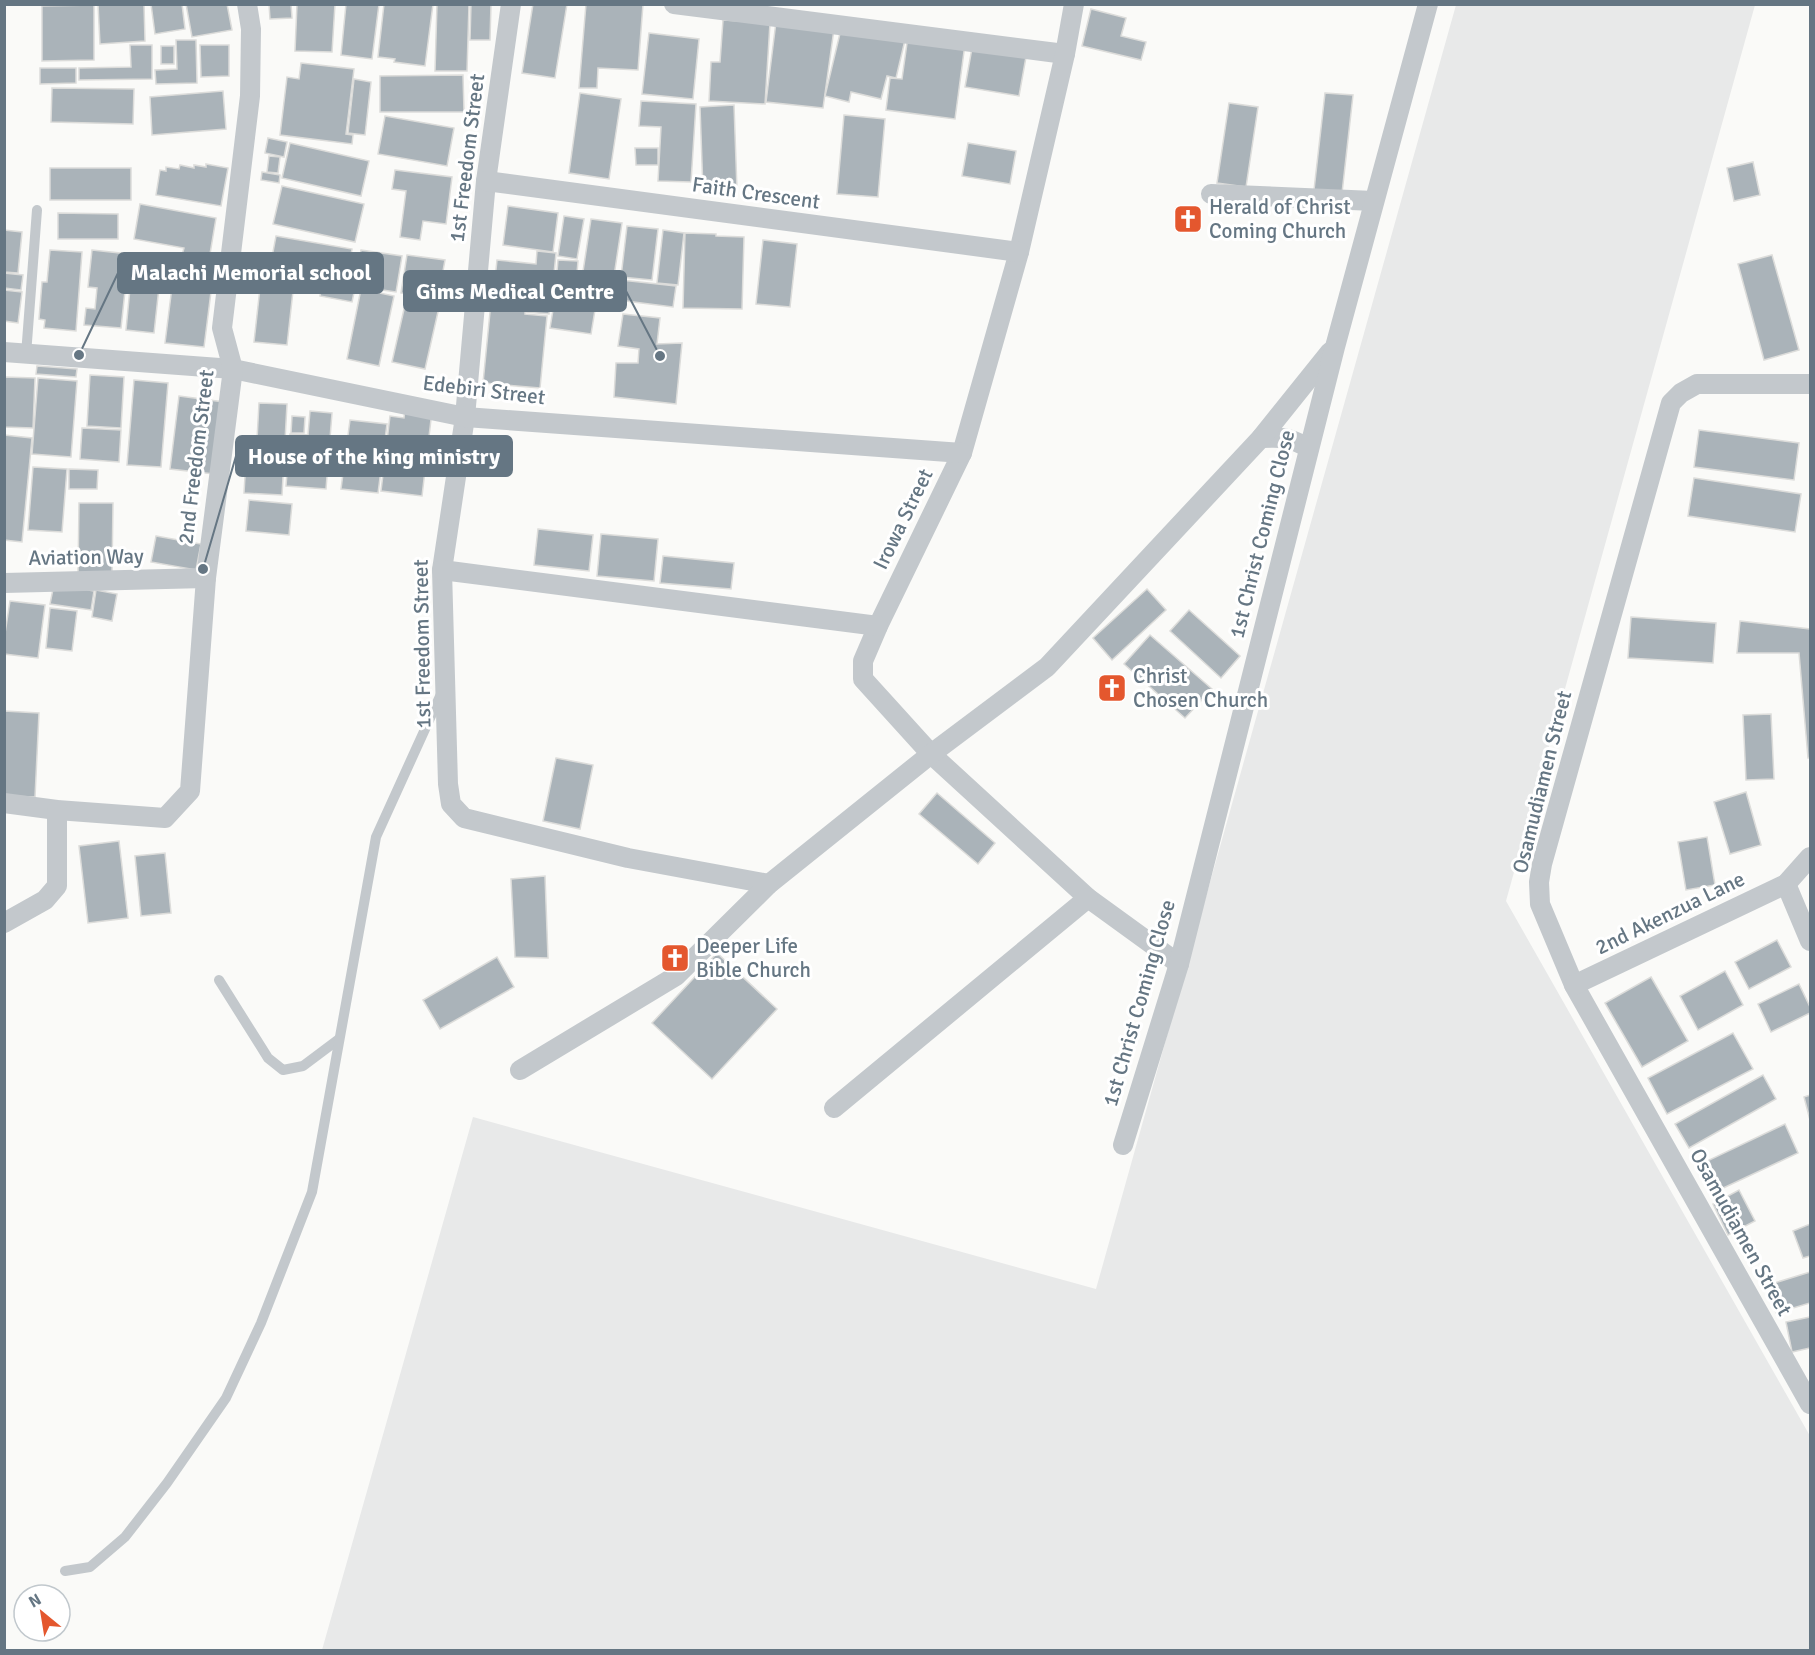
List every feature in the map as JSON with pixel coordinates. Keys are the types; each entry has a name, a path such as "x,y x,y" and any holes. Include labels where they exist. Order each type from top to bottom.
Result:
{"street":[{"name":"2nd Freedom Street","path":"57,810 165,818 190,791 206,578 232,369 222,328 250,96 251,29 248,4"},
{"name":"1st Freedom Street","path":"511,4 486,181 465,417 442,570 448,784 451,804 464,818 628,858 769,884"},
{"path":"674,4 1065,54"},
{"name":"Irowa Street","path":"1074,4 1065,54 1019,252 962,453 878,626 863,661 863,679 931,754 1088,898 1179,964"},
{"name":"1st Christ Coming Close","path":"1123,1145 1179,964 1335,347 1428,4"},
{"name":"Faith Crescent","path":"486,181 1019,252"},
{"path":"1211,194 1374,201"},
{"path":"520,1070 676,976 769,884 931,754 1047,667 1261,438 1335,347"},
{"name":"Edebiri Street","path":"4,352 232,369 465,417 962,453"},
{"name":"Osamudiamen Street","path":"1810,384 1697,384 1681,393 1671,403 1542,864 1539,882 1540,904 1574,985 1810,1404"},
{"path":"1261,438 1282,437 1309,448"},
{"path":"442,570 878,626"},
{"name":"Aviation Way","path":"4,583 206,578"},
{"path":"4,803 57,810 57,886 45,900 4,922"},
{"name":"2nd Akenzua Lane","path":"1574,985 1786,884 1810,857"},
{"path":"1786,884 1810,941"},
{"path":"834,1108 1088,898"}],"lane":[{"path":"26,355 37,210"},
{"path":"65,1571 90,1567 125,1537 167,1483 226,1398 261,1323 312,1192 376,837 445,686"},
{"path":"219,980 268,1058 283,1070 303,1066 339,1039"}],"shaded area":[{"path":"1456,5 1755,5 1506,901 1810,1436 1810,1650 322,1650 473,1117 1096,1289"}],"building":[{"path":"98,4 144,4 145,41 100,44"},
{"path":"151,4 182,4 185,29 155,34"},
{"path":"186,4 227,4 232,30 192,37"},
{"path":"269,4 291,4 292,18 270,19"},
{"path":"297,4 335,4 332,52 295,51"},
{"path":"346,4 379,4 372,59 341,55"},
{"path":"384,4 433,4 425,66 394,62 395,59 378,57"},
{"path":"437,4 469,4 467,71 435,71"},
{"path":"471,4 491,4 490,40 470,40"},
{"path":"533,4 567,4 555,78 522,73"},
{"path":"586,4 643,4 638,70 598,68 597,88 579,88"},
{"path":"94,5 94,60 42,61 42,6"},
{"path":"1091,9 1126,18 1121,36 1146,42 1141,60 1082,46"},
{"path":"723,20 770,23 765,104 709,101 711,62 720,62"},
{"path":"776,22 834,29 823,108 766,102"},
{"path":"842,25 905,40 896,78 887,76 881,99 851,92 849,102 825,96"},
{"path":"649,33 699,39 693,99 642,94"},
{"path":"908,36 965,44 955,119 886,110 890,78 902,79"},
{"path":"176,40 196,40 197,83 156,84 155,70 177,69"},
{"path":"130,45 152,45 152,79 79,80 79,68 131,67"},
{"path":"200,45 229,45 229,76 201,77"},
{"path":"161,46 174,46 174,64 161,64"},
{"path":"972,48 1026,57 1019,96 965,87"},
{"path":"301,63 354,69 346,134 353,135 352,144 280,135 287,77 299,79"},
{"path":"40,68 76,68 76,83 40,84"},
{"path":"463,75 464,112 380,112 380,76"},
{"path":"354,79 371,82 365,135 348,133"},
{"path":"52,88 134,89 133,124 51,122"},
{"path":"223,91 226,129 152,135 150,97"},
{"path":"580,93 621,99 609,179 569,173"},
{"path":"1325,93 1353,95 1342,193 1314,190"},
{"path":"641,101 696,104 691,182 658,181 661,127 639,126"},
{"path":"1229,103 1258,107 1246,187 1217,183"},
{"path":"734,105 737,190 703,191 700,107"},
{"path":"844,115 885,119 878,197 837,194"},
{"path":"385,116 454,128 447,166 378,154"},
{"path":"268,138 287,142 284,157 265,153"},
{"path":"290,143 369,161 361,196 282,178"},
{"path":"968,143 1016,151 1010,184 962,176"},
{"path":"635,148 658,148 658,165 636,165"},
{"path":"269,156 280,157 278,173 267,172"},
{"path":"1753,162 1760,195 1734,201 1727,168"},
{"path":"206,164 228,168 221,206 156,195 160,170 166,171 166,167 179,169 180,165 194,168 194,165 206,167"},
{"path":"50,168 131,168 131,200 50,200"},
{"path":"395,170 452,177 446,224 423,221 420,240 400,237 406,191 392,189"},
{"path":"262,172 280,175 279,183 261,180"},
{"path":"282,186 364,204 355,242 273,224"},
{"path":"140,204 216,218 209,260 182,255 184,248 134,239"},
{"path":"508,206 558,213 553,252 503,245"},
{"path":"58,213 118,214 118,239 58,239"},
{"path":"564,216 584,219 577,259 558,256"},
{"path":"591,219 622,223 611,296 580,291"},
{"path":"627,226 658,229 652,280 621,277"},
{"path":"4,230 22,232 18,273 4,272"},
{"path":"663,230 684,233 678,285 657,283"},
{"path":"685,233 744,237 742,309 683,308"},
{"path":"276,236 352,249 346,281 270,268"},
{"path":"763,240 797,244 790,307 756,304"},
{"path":"50,250 82,252 76,331 44,328 45,320 39,319 42,282 47,282"},
{"path":"92,250 129,254 121,328 84,325 86,308 95,309 97,288 88,287"},
{"path":"361,250 402,256 396,292 355,286"},
{"path":"537,251 556,253 552,294 494,289 497,260 536,264"},
{"path":"407,255 445,260 438,299 401,293"},
{"path":"1772,255 1799,350 1764,360 1738,264"},
{"path":"133,257 162,260 154,333 126,330"},
{"path":"558,260 578,261 575,297 555,295"},
{"path":"174,271 213,276 204,347 165,343"},
{"path":"4,273 23,275 21,290 4,288"},
{"path":"261,279 294,282 287,345 254,342"},
{"path":"621,280 676,286 673,307 618,300"},
{"path":"323,282 355,288 352,302 320,296"},
{"path":"361,289 394,296 379,366 347,359"},
{"path":"4,290 22,292 18,323 4,321"},
{"path":"492,292 526,295 525,314 547,316 540,388 483,383"},
{"path":"528,295 551,297 549,314 526,312"},
{"path":"407,296 440,303 425,369 392,362"},
{"path":"555,298 596,304 591,334 550,328"},
{"path":"623,314 660,318 657,344 682,343 676,404 614,397 616,363 638,363 639,349 618,346"},
{"path":"37,366 77,369 76,377 36,374"},
{"path":"90,375 124,377 121,428 87,426"},
{"path":"4,377 35,378 33,428 4,427"},
{"path":"38,378 77,381 71,457 32,454"},
{"path":"134,380 168,383 161,467 127,465"},
{"path":"179,396 224,402 214,474 170,469"},
{"path":"259,403 287,404 282,495 244,493 245,476 255,476"},
{"path":"405,408 432,411 422,496 381,491 390,416 404,418"},
{"path":"310,411 332,413 326,489 286,486 290,434 308,435"},
{"path":"292,416 305,417 304,433 291,433"},
{"path":"350,420 387,424 378,493 341,489"},
{"path":"82,428 121,430 119,462 80,459"},
{"path":"1699,430 1799,443 1794,480 1694,467"},
{"path":"4,435 32,438 22,542 4,540"},
{"path":"33,467 67,469 62,532 28,530"},
{"path":"69,469 98,470 97,489 69,489"},
{"path":"1694,478 1801,494 1795,532 1688,516"},
{"path":"249,500 292,504 289,535 246,531"},
{"path":"79,503 113,503 112,573 78,573"},
{"path":"538,529 593,535 589,571 534,565"},
{"path":"601,534 658,539 654,581 597,576"},
{"path":"156,536 201,544 196,570 151,562"},
{"path":"663,556 734,563 731,589 660,583"},
{"path":"54,584 94,591 91,610 50,604"},
{"path":"1147,589 1166,610 1112,660 1093,638"},
{"path":"96,590 117,594 112,621 92,617"},
{"path":"10,601 45,605 38,658 4,654"},
{"path":"50,608 77,611 72,651 46,648"},
{"path":"1189,610 1240,656 1221,678 1170,631"},
{"path":"1631,617 1716,623 1713,663 1628,658"},
{"path":"1740,621 1810,629 1810,758 1808,758 1799,653 1737,653"},
{"path":"1150,635 1212,689 1185,718 1124,664"},
{"path":"4,711 39,713 35,797 4,796"},
{"path":"1771,714 1774,779 1746,780 1743,715"},
{"path":"556,758 593,765 580,829 543,821"},
{"path":"1746,792 1761,845 1730,854 1714,802"},
{"path":"937,793 995,843 978,864 919,814"},
{"path":"1707,837 1715,885 1686,890 1678,842"},
{"path":"119,841 128,918 88,923 79,846"},
{"path":"165,853 171,913 141,916 135,856"},
{"path":"545,876 548,958 515,957 511,879"},
{"path":"1777,940 1791,967 1749,989 1735,962"},
{"path":"717,953 777,1009 712,1079 652,1023"},
{"path":"497,957 514,987 440,1029 423,1000"},
{"path":"1725,971 1743,1005 1698,1030 1680,996"},
{"path":"1651,977 1688,1041 1642,1067 1605,1003"},
{"path":"1799,984 1810,1007 1810,1013 1771,1032 1758,1004"},
{"path":"1733,1033 1753,1069 1667,1114 1648,1078"},
{"path":"1763,1075 1776,1099 1689,1148 1675,1124"},
{"path":"1810,1095 1810,1120 1804,1097"},
{"path":"1785,1124 1798,1153 1719,1190 1705,1162"},
{"path":"1739,1190 1755,1221 1728,1235 1713,1204"},
{"path":"1810,1224 1810,1256 1803,1258 1793,1231"},
{"path":"1810,1272 1810,1303 1776,1313 1768,1285"},
{"path":"1810,1317 1810,1348 1792,1352 1786,1322"}],"place":[{"name":"Herald of Christ Coming Church","path":"1188,219"},
{"name":"Malachi Memorial school","path":"79,355"},
{"name":"Gims Medical Centre","path":"660,356"},
{"name":"House of the king ministry","path":"203,569"},
{"name":"Christ Chosen Church","path":"1112,688"},
{"name":"Deeper Life Bible Church","path":"675,958"}]}
